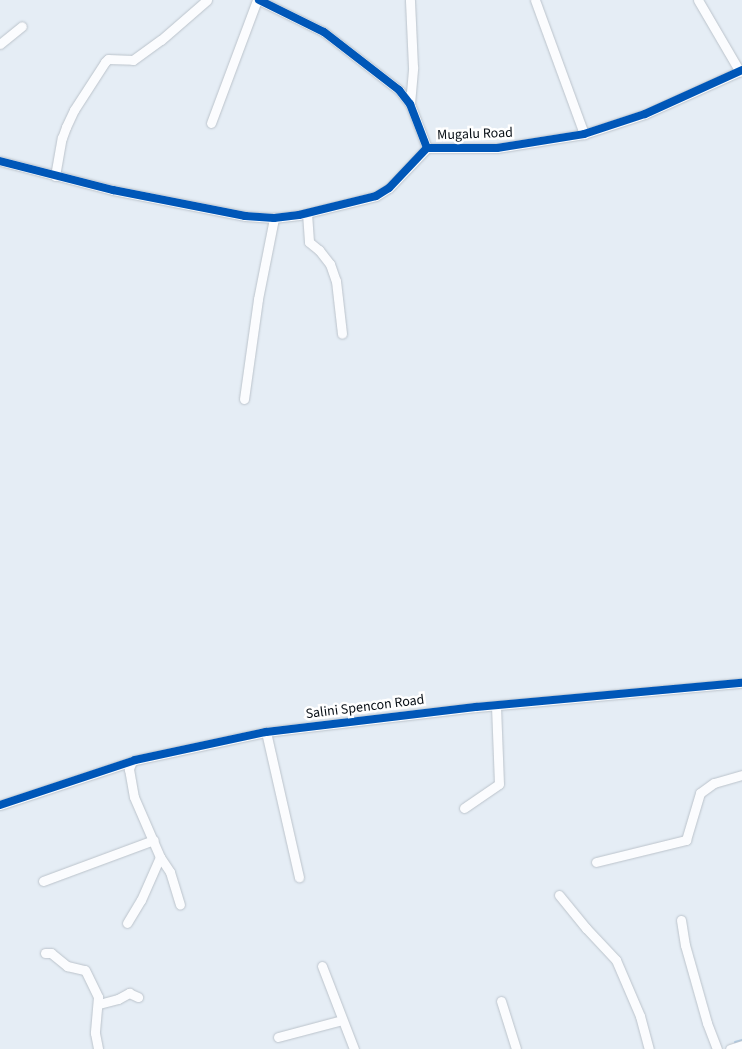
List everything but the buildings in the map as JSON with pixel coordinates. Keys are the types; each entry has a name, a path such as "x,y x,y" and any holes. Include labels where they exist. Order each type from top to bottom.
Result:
{"street":[{"path":"55,176 62,138 66,128 74,110 105,62 108,59 132,60 161,40 207,0"},
{"path":"210,123 258,0"},
{"name":"Mugalu Road","path":"258,0 324,32 340,42 399,90 410,104 427,148 498,148 584,134 645,114 741,71"},
{"path":"410,0 413,67 410,104"},
{"path":"535,0 584,134"},
{"path":"698,0 741,71"},
{"path":"0,44 22,26"},
{"path":"0,161 113,190 245,216 274,218 307,213 376,196 389,188 427,148"},
{"path":"307,213 309,242 319,250 330,264 336,281 342,334"},
{"path":"244,399 258,299 274,218"},
{"name":"Salini Spencon Road","path":"0,806 132,761 266,732 326,723 742,683"},
{"path":"464,808 499,784 496,706"},
{"path":"266,732 299,877"},
{"path":"132,761 129,770 134,797 160,857 170,872 180,904"},
{"path":"596,862 686,840 700,793 714,783 742,774"},
{"path":"43,881 154,840"},
{"path":"127,923 141,900 160,857"},
{"path":"559,895 616,960 640,1016 650,1049"},
{"path":"681,920 685,945 717,1049"},
{"path":"45,953 51,953 67,966 86,970 99,1004 95,1032 98,1049"},
{"path":"322,966 354,1049"},
{"path":"99,1004 118,999 129,993 138,996"},
{"path":"501,1001 516,1049"},
{"path":"278,1037 342,1020"},
{"path":"730,1049 742,1045"}],"waterway":[{"path":"735,1042 742,1040"}],"cycle path":[{"path":"259,0 324,32 399,90 410,104 427,148 497,148 584,134 645,114 742,70"},
{"path":"0,161 113,190 245,216 274,218 299,215 376,196 389,188 427,148"},
{"path":"0,805 135,760 266,732 476,707 742,683"}]}
